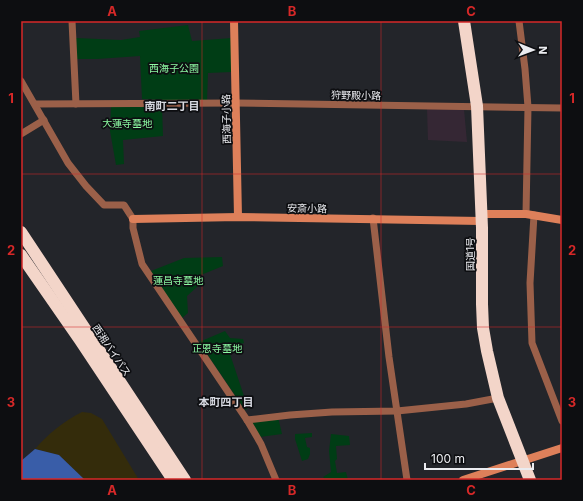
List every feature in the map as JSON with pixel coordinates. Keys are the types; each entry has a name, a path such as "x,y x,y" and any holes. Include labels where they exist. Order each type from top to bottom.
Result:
{"highway":[{"name":"国道1号","path":"464,21 477,106 482,304 486,351 498,398 530,480"},
{"name":"西湘バイパス","path":"21,232 173,480"},
{"name":"西湘バイパス","path":"22,257 84,337 185,480"}],"street":[{"path":"72,21 76,104"},
{"name":"西海子小路","path":"234,21 238,217"},
{"path":"519,21 528,107 532,343 562,420"},
{"path":"21,81 68,162 92,193 104,205 124,205 133,219 133,228 142,264 247,420 261,444 276,480"},
{"name":"狩野殿小路","path":"35,104 235,104 562,108"},
{"path":"21,134 44,120"},
{"name":"安斎小路","path":"133,219 238,217 481,217 530,215 562,220"},
{"path":"373,218 388,357 407,480"},
{"path":"247,420 290,414 396,411 466,404 498,398"},
{"path":"463,480 562,448"}],"shaded area":[{"path":"427,109 464,109 467,142 428,140"}],"green space":[{"name":"西海子公園","path":"188,25 192,41 232,38 232,72 208,73 207,102 142,99 140,56 77,59 76,38 121,40 140,37 139,31"},
{"name":"大蓮寺墓地","path":"111,106 162,106 163,136 123,140 124,164 116,165 110,131"},
{"name":"蓮昌寺墓地","path":"222,257 223,266 196,277 197,287 187,296 188,313 181,319 151,271 184,258"},
{"name":"正恩寺墓地","path":"225,331 230,338 243,339 244,343 228,348 248,408 245,410 199,342"},
{"path":"278,417 282,434 260,437 250,421"},
{"path":"312,433 312,437 305,438 307,447 310,448 310,454 308,459 302,461 295,439 295,434"},
{"path":"331,434 349,436 350,445 336,446 337,459 335,461 337,473 346,472 348,480 326,480 323,477 331,472 329,451"}],"sand":[{"path":"82,412 91,413 102,419 139,480 85,480 59,455 35,449 57,428"}],"water":[{"path":"35,449 59,455 85,480 21,480 21,461"}],"district":[{"name":"南町二丁目","path":"172,106"},
{"name":"本町四丁目","path":"226,402"}]}
